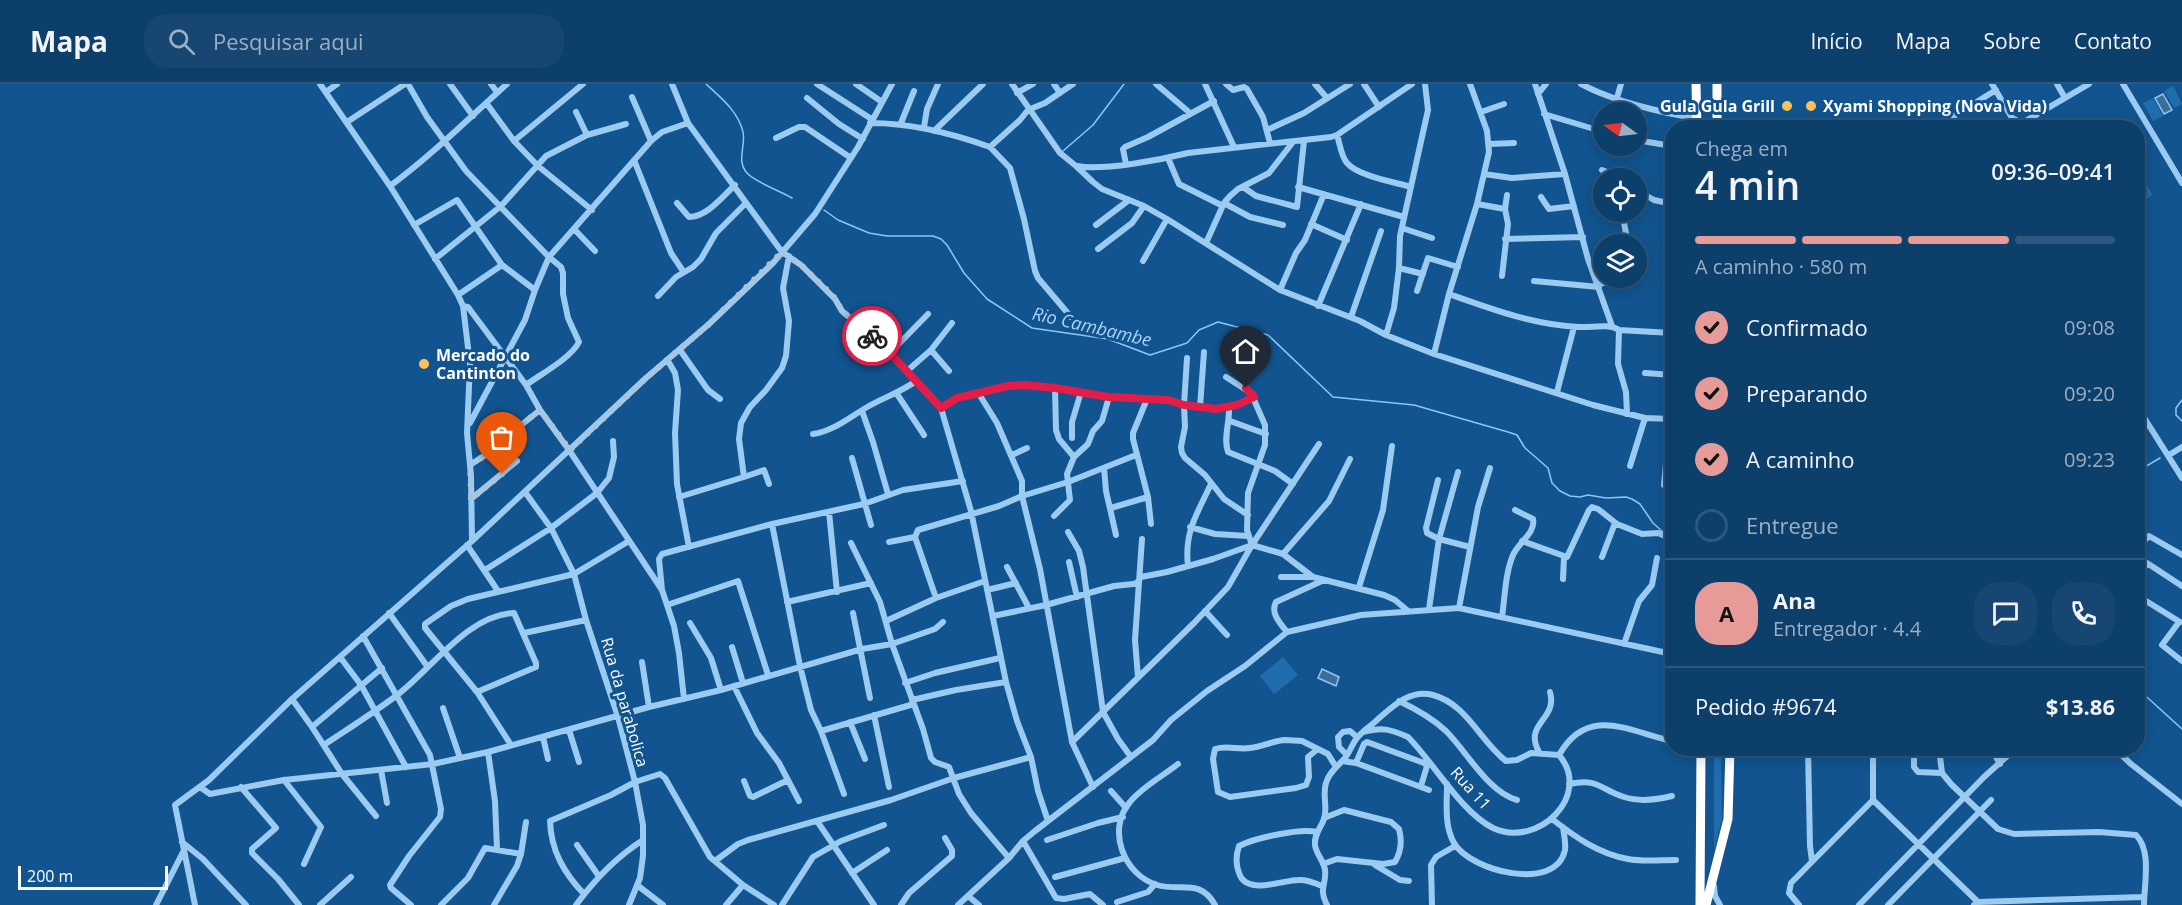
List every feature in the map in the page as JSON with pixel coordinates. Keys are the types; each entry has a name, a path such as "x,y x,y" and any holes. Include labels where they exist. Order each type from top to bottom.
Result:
{"highway":[{"path":"1695,84 1697,120"},
{"path":"1717,84 1717,120"},
{"path":"1696,98 1698,91 1705,87 1713,90 1717,97"},
{"path":"1700,905 1701,756"},
{"path":"1706,905 1728,819 1730,756"}],"street":[{"path":"320,84 390,186 463,306 470,364 468,427 470,543 498,591"},
{"path":"326,92 337,84"},
{"path":"346,122 406,84 465,171 561,267 568,318 579,342 561,360 526,384"},
{"path":"450,84 474,116"},
{"path":"491,84 497,92"},
{"path":"390,186 474,116 507,84"},
{"path":"514,141 583,84"},
{"path":"672,84 688,123 782,252 801,265 835,298 845,314 890,353 941,408 972,514 1006,682 1017,721 1031,757 1038,791 1048,821"},
{"path":"817,84 872,121 924,127 990,147 1010,168 1038,278 1071,317"},
{"path":"856,84 882,102"},
{"path":"195,905 175,805 200,787 292,699 470,543 709,324 782,252 816,214 863,139 892,84"},
{"path":"924,127 927,109 938,84"},
{"path":"934,131 983,84"},
{"path":"1012,84 1060,153 1102,189 1144,206 1167,219 1280,290 1351,317 1434,354 1627,414 1665,419"},
{"path":"1017,93 1033,84"},
{"path":"1054,84 1060,93"},
{"path":"990,147 1028,110 1045,103 1073,84"},
{"path":"1156,84 1190,113"},
{"path":"1205,84 1234,147"},
{"path":"1226,84 1233,90 1245,85 1259,108 1268,130 1270,143"},
{"path":"1315,84 1327,98"},
{"path":"1268,130 1304,113 1350,84"},
{"path":"1364,84 1379,107"},
{"path":"1076,166 1091,168 1126,164 1188,153 1304,141 1337,135 1412,84"},
{"path":"1386,334 1394,308 1399,268 1398,245 1428,110 1425,84"},
{"path":"1434,354 1449,294 1477,204 1489,144 1481,112 1470,84"},
{"path":"1535,84 1566,174 1593,270"},
{"path":"1538,94 1546,84"},
{"path":"1581,84 1617,98 1688,120"},
{"path":"1616,102 1621,84"},
{"path":"2056,84 2065,98"},
{"path":"2028,120 2089,84"},
{"path":"2123,84 2144,120"},
{"path":"1950,120 1994,87 2015,120"},
{"path":"901,123 914,91"},
{"path":"632,97 651,141"},
{"path":"807,98 839,124 863,139"},
{"path":"1126,164 1123,149 1125,147 1214,101"},
{"path":"487,104 514,141 538,166 592,210"},
{"path":"1481,112 1504,104"},
{"path":"576,112 587,135"},
{"path":"1544,114 1593,129"},
{"path":"2145,121 2182,183"},
{"path":"468,427 525,320 549,257 651,141 662,132 688,123"},
{"path":"435,258 501,206 546,156 587,135 626,124"},
{"path":"776,138 805,127 851,158"},
{"path":"1337,135 1344,158 1351,166 1411,187"},
{"path":"1243,187 1256,196 1295,207 1304,141"},
{"path":"1206,243 1223,205 1243,187 1269,173 1293,142"},
{"path":"1647,142 1665,145"},
{"path":"1489,144 1514,143"},
{"path":"1168,158 1178,182 1250,217 1283,225"},
{"path":"634,159 670,253 683,271"},
{"path":"1484,174 1512,178 1566,174"},
{"path":"677,203 689,217 695,217 706,211 735,186"},
{"path":"1298,187 1404,217"},
{"path":"1280,290 1296,253 1305,240 1324,194"},
{"path":"1502,276 1508,221 1505,209 1507,195"},
{"path":"1647,196 1665,202"},
{"path":"1541,197 1549,209 1574,206"},
{"path":"414,225 457,200 502,265 535,290"},
{"path":"1096,225 1129,200"},
{"path":"658,296 683,271 693,267 701,259 716,233 746,203"},
{"path":"1318,306 1361,204"},
{"path":"1477,204 1505,209"},
{"path":"1098,249 1132,223 1144,206"},
{"path":"1143,261 1167,219"},
{"path":"1311,224 1347,240"},
{"path":"1402,228 1432,238"},
{"path":"574,230 595,251"},
{"path":"1351,317 1381,231"},
{"path":"1505,239 1583,237"},
{"path":"744,477 739,439 741,423 750,407 776,376 786,356 789,321 783,288 789,256"},
{"path":"1417,291 1428,258 1458,267"},
{"path":"458,295 502,265"},
{"path":"1399,268 1423,274"},
{"path":"1534,281 1593,286"},
{"path":"1599,288 1612,326"},
{"path":"1449,294 1510,315 1574,327 1612,326 1619,330 1665,333"},
{"path":"463,306 468,307 526,384 540,410 570,450 662,591 679,652 684,699"},
{"path":"890,353 928,314"},
{"path":"907,371 931,350 951,323"},
{"path":"1557,393 1574,327"},
{"path":"1619,330 1618,364 1626,392 1627,414"},
{"path":"680,350 708,390 720,399"},
{"path":"931,350 949,371"},
{"path":"1200,407 1204,352"},
{"path":"1187,358 1182,453 1224,499 1248,516"},
{"path":"668,361 675,373 678,390 675,433 679,497 688,547"},
{"path":"1645,373 1665,374"},
{"path":"1226,377 1246,388 1254,397 1266,434 1265,445 1248,493 1248,536 1252,545"},
{"path":"813,434 830,430 869,406 897,394 916,381"},
{"path":"941,408 957,398 1008,386 1055,388 1109,397 1168,400 1184,405 1216,409 1229,407 1254,397"},
{"path":"1055,388 1056,430 1059,439 1074,457"},
{"path":"1072,438 1072,422 1081,392"},
{"path":"897,394 924,435"},
{"path":"979,394 997,423 1022,481 1022,496 1040,569 1072,742 1093,787"},
{"path":"1054,516 1070,500 1067,474 1074,457 1088,444 1093,431 1102,421 1109,397"},
{"path":"1147,399 1133,433 1136,455 1148,497 1151,524"},
{"path":"1229,407 1230,421 1226,446 1228,452 1275,471 1293,484"},
{"path":"470,465 507,441 520,426 540,410"},
{"path":"862,411 888,494"},
{"path":"1630,466 1645,418"},
{"path":"2145,419 2182,478"},
{"path":"1230,421 1266,434"},
{"path":"486,570 551,528 597,493 609,478 614,457 614,441"},
{"path":"1072,742 1228,587 1252,545 1319,444"},
{"path":"1359,587 1383,510 1392,446"},
{"path":"2169,455 2182,447"},
{"path":"1012,455 1027,448"},
{"path":"936,598 915,537 918,530 999,506 1136,455"},
{"path":"852,458 871,525"},
{"path":"1282,554 1329,501 1350,459"},
{"path":"471,499 517,461"},
{"path":"1104,468 1106,491 1116,535"},
{"path":"1459,608 1478,507 1490,468"},
{"path":"679,497 764,470 770,484"},
{"path":"1429,609 1439,539 1458,472"},
{"path":"1664,485 1665,476"},
{"path":"1438,480 1426,531 1429,535 1439,539 1470,547"},
{"path":"662,591 660,556 662,554 772,524 864,504 888,494 963,481"},
{"path":"1188,566 1186,550 1190,527 1211,484"},
{"name":"Rua da parabolica","path":"525,492 551,528 574,574 586,620 618,717 635,782 643,825 643,868 629,905"},
{"path":"1111,508 1148,497"},
{"path":"1564,557 1568,556 1592,507 1615,522 1642,534 1658,533 1665,536"},
{"path":"1502,617 1513,555 1534,528 1533,519 1515,510"},
{"path":"829,512 837,592"},
{"path":"1602,557 1615,522"},
{"path":"772,524 800,666 812,710 844,794"},
{"path":"1190,527 1215,534 1248,536"},
{"path":"1068,532 1079,551 1088,594 1103,712 1131,758"},
{"path":"2145,540 2149,536 2182,555"},
{"path":"889,542 915,537"},
{"path":"1138,677 1135,640 1142,539"},
{"path":"511,744 477,692 425,628 425,624 451,606 498,591 574,574 629,541"},
{"path":"1522,541 1564,557"},
{"path":"851,543 871,583 886,621 931,758 935,762 947,765 971,813 1009,858"},
{"path":"993,616 1046,605 1114,586 1137,583 1141,577 1223,556 1252,545 1282,554 1313,577"},
{"path":"1563,579 1564,557"},
{"path":"1624,644 1639,601 1652,585 1658,558"},
{"path":"1069,562 1077,597"},
{"path":"2145,566 2147,563 2182,585"},
{"path":"1008,567 1029,608"},
{"path":"1281,577 1313,577 1359,587 1395,600 1408,611"},
{"path":"1287,632 1274,613 1273,607 1276,603 1324,580"},
{"path":"667,605 738,581 768,675"},
{"path":"886,621 936,598 985,581"},
{"path":"787,602 871,583"},
{"path":"987,590 1016,583"},
{"path":"2145,600 2180,623 2162,645 2182,661"},
{"path":"958,905 1009,858 1023,841 1131,758 1198,698 1245,666 1287,632 1361,615 1459,608 1665,653"},
{"path":"1205,611 1227,635"},
{"path":"389,613 428,666"},
{"path":"853,613 870,698"},
{"path":"324,745 397,695 445,651 486,621 505,614 515,614 536,667 477,692"},
{"path":"524,633 586,620"},
{"path":"200,787 210,794 284,780 433,764 488,752 649,707 721,690 800,666 892,644 935,629 942,622"},
{"path":"690,623 711,658 721,690"},
{"path":"363,636 424,743 433,764 441,809 440,817 409,856 390,885 411,905"},
{"path":"732,647 743,683"},
{"path":"340,657 361,685 406,767"},
{"path":"905,683 935,673 1000,658"},
{"path":"642,662 649,707"},
{"path":"312,727 382,668"},
{"path":"821,731 956,690 1006,682"},
{"path":"734,686 757,733 779,763 799,801"},
{"path":"1539,752 1534,743 1534,733 1550,711 1552,700 1550,692"},
{"path":"1327,905 1323,898 1322,886 1325,875 1323,864 1315,848 1317,832 1324,818 1325,784 1360,735 1398,701 1413,696 1430,694 1444,699 1461,711 1506,761 1510,762 1539,752 1559,755 1563,760 1569,784 1564,802 1552,819 1591,846 1619,857 1640,860 1676,860"},
{"path":"292,699 342,774 376,816"},
{"path":"1398,701 1419,710 1435,721 1499,792 1517,800"},
{"path":"442,708 460,758"},
{"path":"873,716 889,787"},
{"path":"850,722 865,759"},
{"path":"1559,755 1572,737 1581,730 1595,726 1617,725 1665,739"},
{"name":"Rua 11","path":"1360,735 1379,728 1408,737 1473,813 1494,828 1516,833 1528,832 1552,819"},
{"path":"569,730 579,762"},
{"path":"1360,735 1350,731 1340,734 1337,744 1344,756 1356,763 1430,790"},
{"path":"543,737 549,759"},
{"path":"1318,749 1308,757 1309,780 1302,787 1230,797 1221,795 1216,787 1213,759 1214,751 1218,748 1248,749 1274,741 1302,741 1318,749 1328,754 1336,767"},
{"path":"1356,763 1367,742 1424,763 1427,770 1420,786"},
{"path":"488,752 495,801 497,849"},
{"path":"1808,756 1812,861"},
{"path":"1799,905 1791,897 1789,888 1794,879 1873,800 1873,756"},
{"path":"1914,756 1914,767 1918,772 1942,773"},
{"path":"1940,756 1942,773 1964,798 1998,829 2014,834 2099,832 2136,835 2141,840 2145,851 2144,905"},
{"path":"1995,756 2000,764"},
{"path":"1859,905 1984,777 2008,756"},
{"path":"2122,756 2182,804"},
{"path":"715,861 738,844 748,840 891,800 954,778 1031,757"},
{"path":"1178,764 1136,796 1126,808 1120,841 1125,858 1137,874 1165,887 1198,888 1209,896 1215,905"},
{"path":"381,770 387,803"},
{"path":"584,894 558,861 550,821 611,795 635,782 663,774 706,850 715,861 742,885 774,905"},
{"path":"284,780 321,827 304,864"},
{"path":"744,781 750,796 753,797 788,780"},
{"path":"1569,784 1592,782 1632,799 1658,799 1672,796"},
{"path":"1447,784 1447,822 1455,846 1486,868 1502,872 1534,873 1550,869 1562,857 1565,843 1563,827"},
{"path":"242,787 276,828 252,849 252,853 278,879 299,905"},
{"path":"1111,791 1126,808"},
{"path":"1873,800 1976,903 2144,897"},
{"path":"1888,905 1990,800"},
{"path":"1323,864 1336,859 1372,863 1395,862 1401,842 1399,829 1386,820 1344,810 1324,818"},
{"path":"1047,840 1123,817"},
{"path":"817,821 873,905"},
{"path":"494,905 512,877 521,854 526,822"},
{"path":"782,905 813,857 854,835 884,825"},
{"path":"1317,832 1296,832 1250,840 1239,846 1236,856 1240,877 1249,884 1272,884 1301,879 1322,886"},
{"path":"903,904 909,893 952,856 952,850 945,838"},
{"path":"576,905 598,875 624,852 643,840"},
{"path":"1023,841 1056,898 1064,900 1090,894 1103,905"},
{"path":"182,842 203,859 246,905"},
{"path":"577,845 598,875"},
{"path":"1432,905 1431,865 1436,856 1455,846"},
{"path":"441,905 468,878 483,849 487,847 521,854"},
{"path":"852,873 887,850"},
{"path":"156,905 183,852"},
{"path":"1055,877 1125,858"},
{"path":"1372,863 1400,880 1409,881"},
{"path":"1716,867 1714,893 1720,905"},
{"path":"320,905 351,877"},
{"path":"1117,902 1148,892 1155,884"},
{"path":"637,885 663,905"},
{"path":"726,905 742,885"},
{"path":"969,896 979,905"}],"shaded area":[{"path":"2173,86 2182,104 2174,108 2164,91"},
{"path":"2163,94 2172,110 2164,114 2155,98"},
{"path":"2153,98 2163,116 2153,121 2143,103"},
{"path":"2145,183 2153,195 2145,200"},
{"path":"1283,657 1298,675 1274,694 1260,676"},
{"path":"1322,669 1339,677 1336,686 1318,678"},
{"path":"1714,756 1721,756 1722,819 1714,851"}],"waterway":[{"name":"Rio Cambambe","path":"706,84 728,105 741,124 744,137 742,163 747,173 792,198"},
{"path":"1063,151 1093,125 1124,84"},
{"name":"Rio Cambambe","path":"824,210 838,220 869,233 887,236 933,236 941,239 964,273 987,299 1032,328 1108,339 1150,355 1187,343 1199,330 1218,322 1268,335 1333,397 1414,405 1517,435 1525,448 1548,468 1552,483 1560,491 1570,496 1588,495 1632,499 1640,504 1653,523 1664,533"},
{"path":"2182,400 2176,408 2176,415 2182,421"},
{"path":"2145,467 2160,458"},
{"name":"Rio Cambambe","path":"2145,695 2182,729"}],"way so far":[{"path":"502,474 471,499 470,465 507,441 514,431 540,410 570,450 646,378 709,324 782,252 801,265 835,298 842,311 872,336"}],"place":[{"name":"Gula Gula Grill","path":"1787,106"},
{"name":"Xyami Shopping (Nova Vida)","path":"1811,106"},
{"name":"Mercado do Cantinton","path":"424,364"}],"route":[{"path":"872,336 941,408 957,398 997,388 1024,385 1109,397 1168,400 1184,405 1223,409 1254,397 1246,388"}]}
